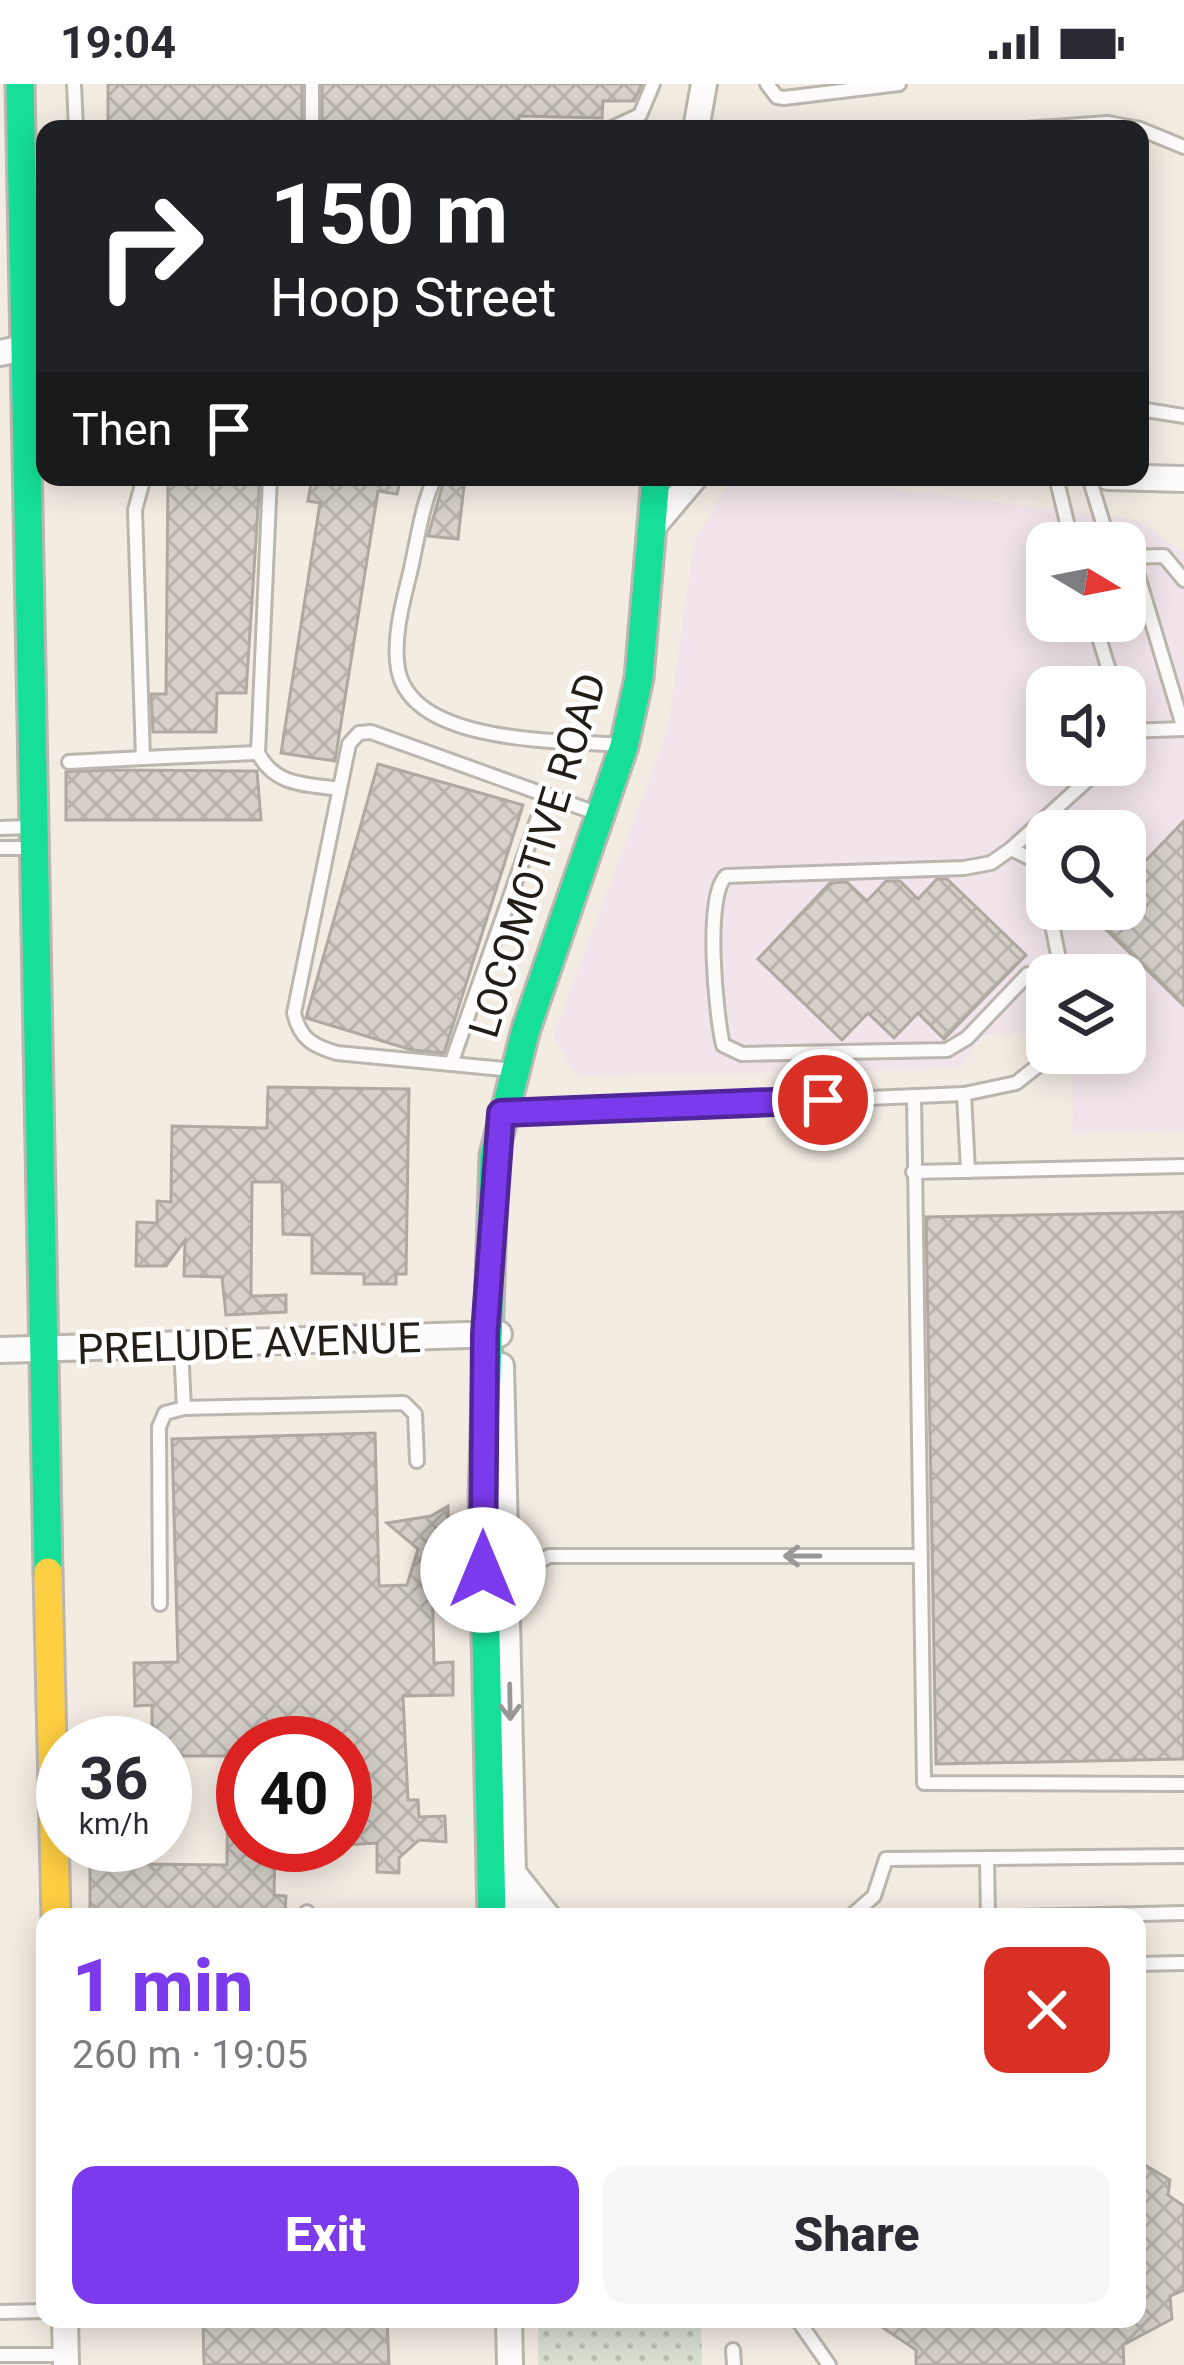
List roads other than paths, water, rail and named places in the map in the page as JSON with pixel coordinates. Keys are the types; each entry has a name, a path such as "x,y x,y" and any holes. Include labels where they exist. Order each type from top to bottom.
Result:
{"street":[{"path":"20,84 27,193 22,349 56,1908"},
{"path":"695,120 704,84"},
{"path":"1149,478 1184,479"},
{"name":"LOCOMOTIVE ROAD","path":"492,1908 490,1292 494,1155 514,1070 624,746 640,666 655,486"},
{"path":"651,529 687,486"},
{"name":"PRELUDE AVENUE","path":"0,1350 492,1334"},
{"path":"494,1495 507,1579 514,1908"},
{"path":"513,1871 541,1908"},
{"path":"65,2328 66,2360"},
{"path":"509,2328 510,2365"}],"lane":[{"path":"74,84 76,120"},
{"path":"312,84 312,120"},
{"path":"629,120 640,115 653,84"},
{"path":"767,84 777,98 899,84"},
{"path":"1149,133 1184,147"},
{"path":"1149,410 1184,416"},
{"path":"142,486 135,510 142,758"},
{"path":"269,486 258,753 266,770 283,781 339,789"},
{"path":"433,486 400,616 398,671 416,701 449,723 487,734 624,746"},
{"path":"1058,486 1067,522"},
{"path":"1091,486 1102,522"},
{"path":"1146,556 1164,556 1184,580"},
{"path":"1146,612 1184,729 1146,730"},
{"path":"514,1070 337,1053 315,1046 298,1031 294,1013 349,744 359,733 371,732 602,816"},
{"path":"69,762 258,753"},
{"path":"1026,976 967,1039 947,1050 766,1054 723,1046 714,912 718,883 726,876 964,868 991,863 1081,786"},
{"path":"451,1064 546,795"},
{"path":"0,828 34,837"},
{"path":"0,848 34,837"},
{"path":"1011,849 1026,856"},
{"path":"501,1113 964,1094 1016,1083 1027,1074"},
{"path":"964,1094 968,1171"},
{"path":"914,1096 924,1783 1184,1784"},
{"path":"914,1172 1184,1166"},
{"path":"182,1347 184,1408"},
{"path":"160,1604 159,1427 165,1413 184,1408 404,1403 415,1414 416,1461"},
{"path":"507,1579 549,1556 919,1556"},
{"path":"860,1908 874,1896 886,1859 1184,1856"},
{"path":"987,1858 988,1908"},
{"path":"1146,1914 1184,1913"},
{"path":"1146,1964 1184,1963"},
{"path":"0,2312 36,2311"},
{"path":"803,2328 829,2365"},
{"path":"0,2355 66,2360"}]}
